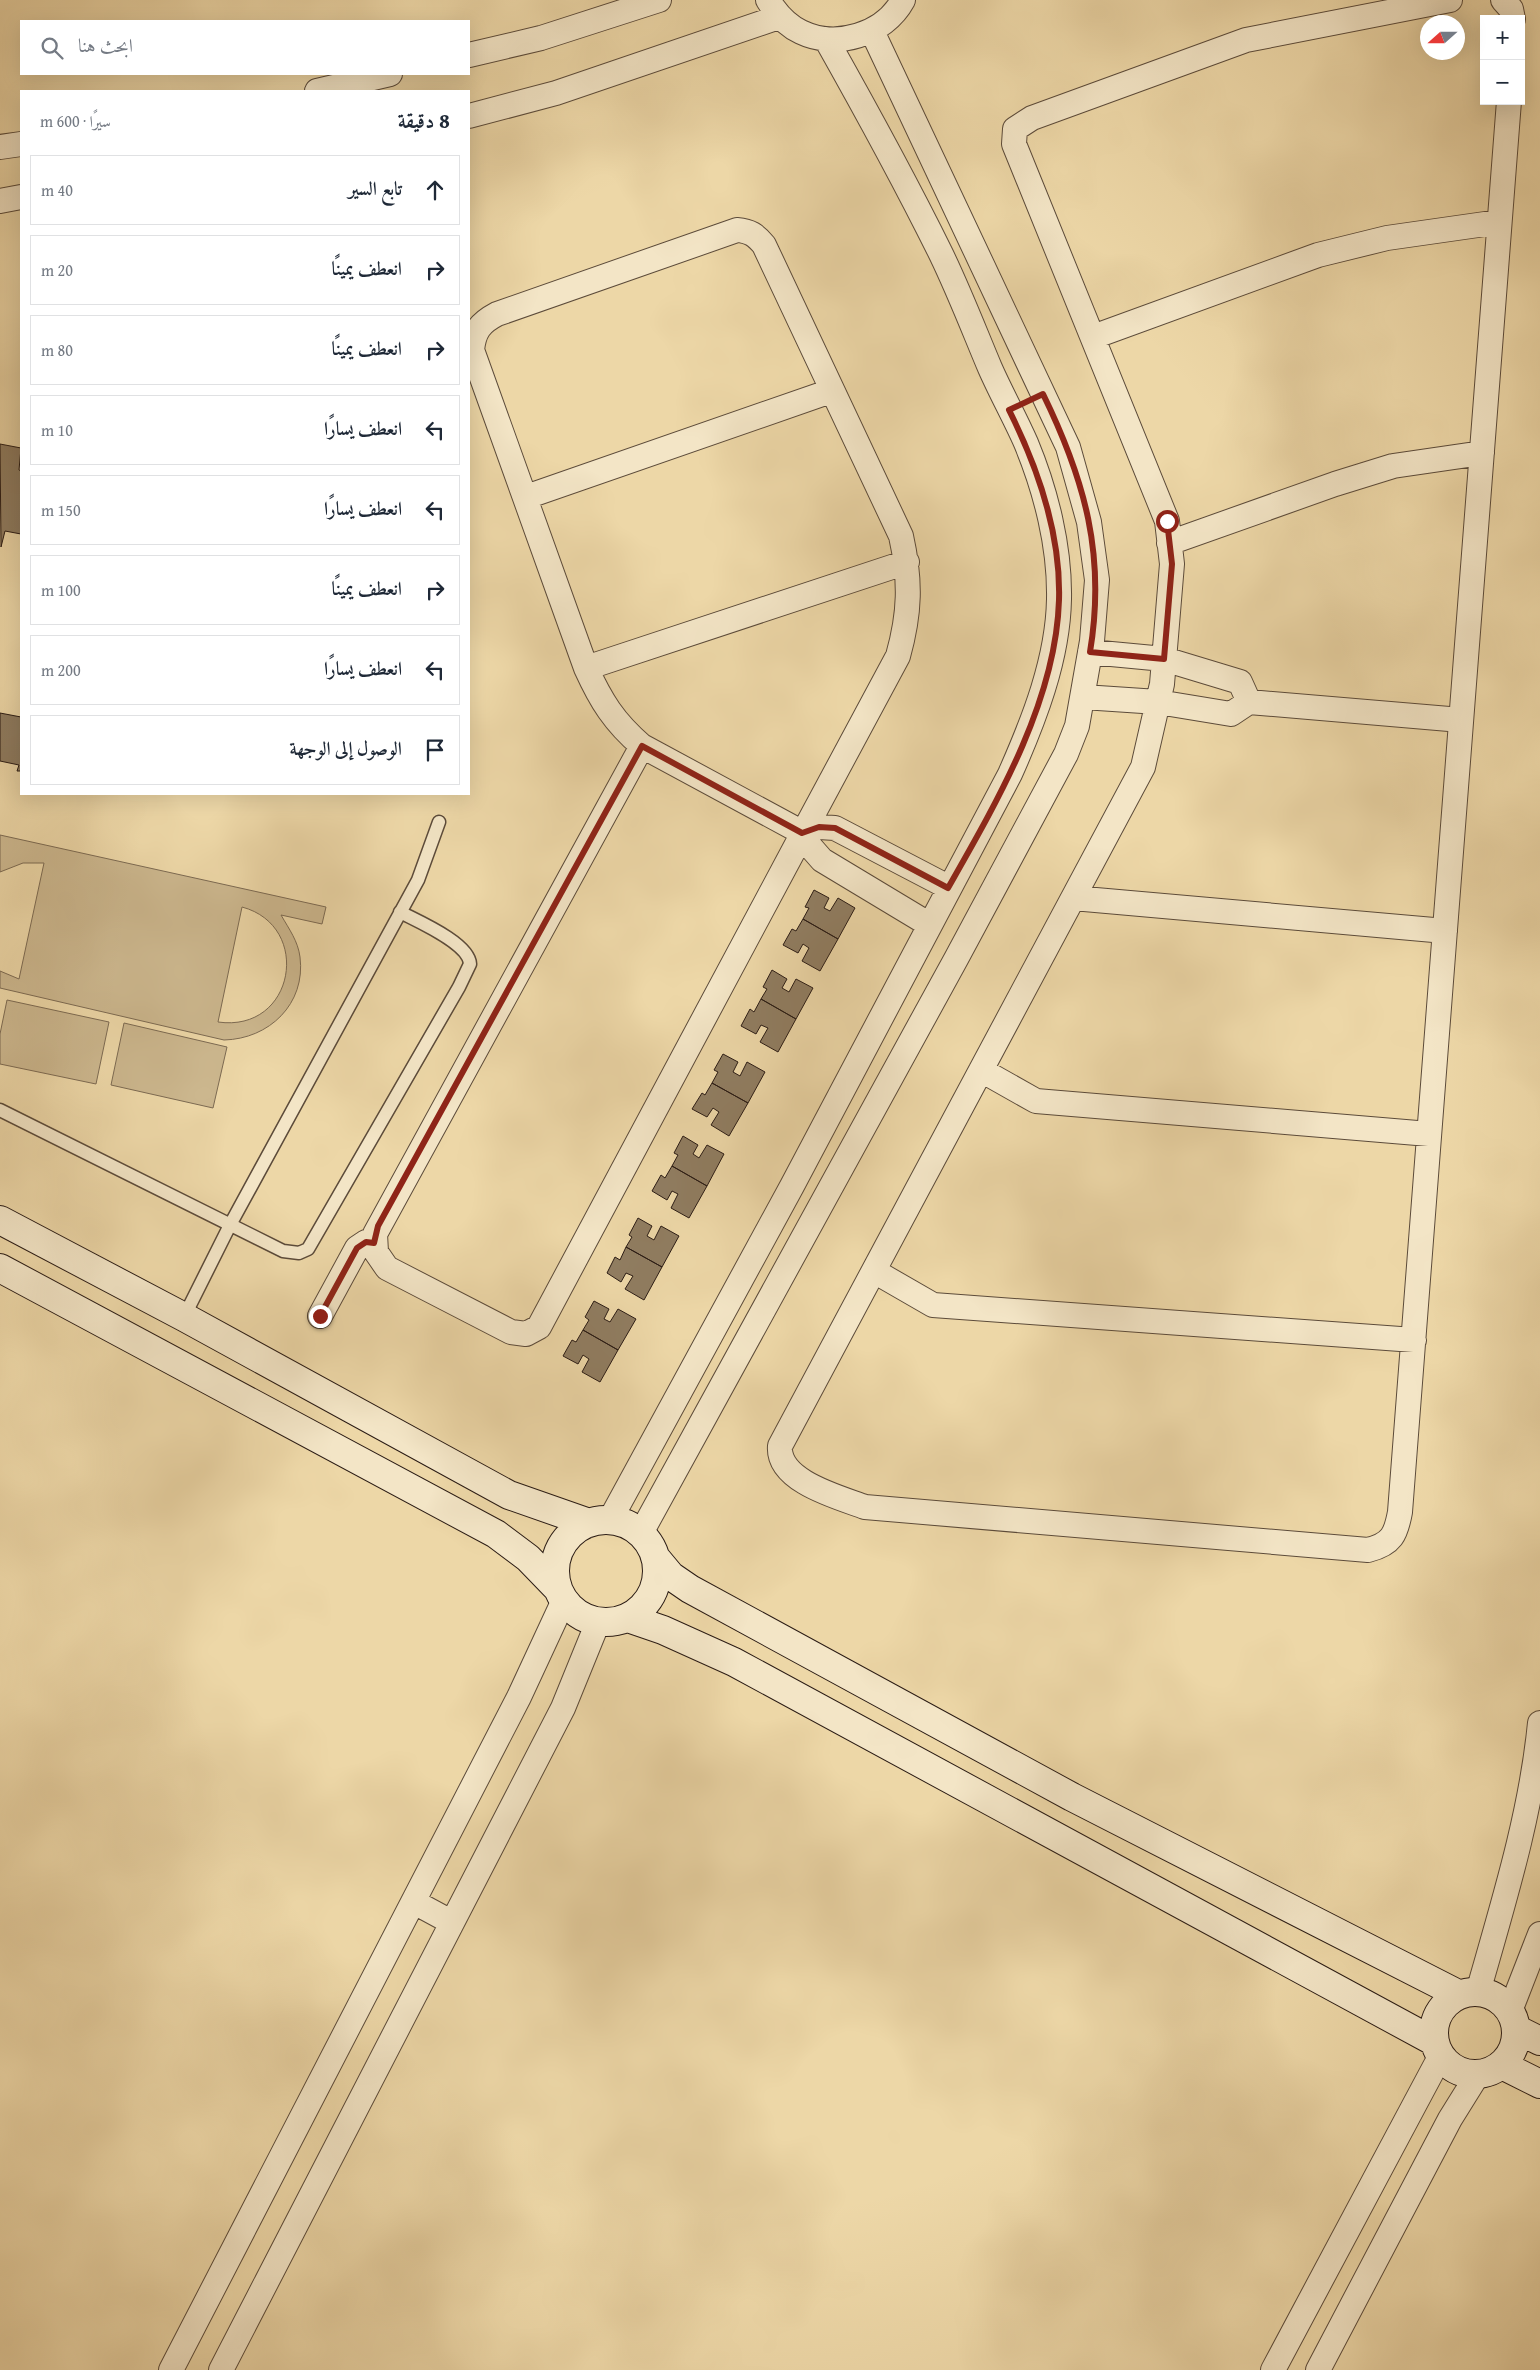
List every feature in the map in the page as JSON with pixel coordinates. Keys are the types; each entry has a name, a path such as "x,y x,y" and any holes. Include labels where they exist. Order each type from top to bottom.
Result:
{"main road":[{"path":"0,1220 184,1317 509,1496 599,1522 621,1522 641,1533 647,1540 656,1558 671,1576 690,1589 1037,1778 1469,1993 1492,1995 1522,2027 1509,2056 1490,2069"},
{"path":"0,1268 496,1534 528,1558 573,1610 584,1618 598,1622 613,1622 628,1618 640,1610 649,1600 656,1587 658,1572 656,1558"},
{"path":"561,1594 555,1573 557,1557 564,1543 574,1531 599,1522"},
{"path":"628,1618 663,1630 734,1662 1438,2049 1451,2066 1463,2072 1490,2069 1540,2084"},
{"path":"1438,2049 1434,2028 1438,2014 1447,2002 1469,1993"}],"street":[{"path":"470,55 541,38 659,0"},
{"path":"470,116 556,93 773,8 801,32 826,39 853,38 872,31 889,18 903,0"},
{"path":"1450,0 1246,40 1032,118 1015,128 1014,144 1167,521 1172,564 1162,684 1143,767 780,1446 780,1455 788,1470 812,1487 864,1507 1368,1550 1383,1547 1396,1532 1400,1512 1414,1340 1509,105"},
{"path":"1503,0 1511,9 1512,15"},
{"path":"641,1533 952,967 1062,762 1077,726 1090,652 1097,580 1089,522 1068,447 872,31"},
{"path":"599,1522 792,1186 948,888 1003,788 1024,741 1051,661 1056,633 1059,600 1058,566 1043,493 1026,444 1009,410 941,255 826,39"},
{"path":"321,90 386,75"},
{"path":"0,147 20,144"},
{"path":"0,201 20,197"},
{"path":"1093,337 1318,255 1387,238 1499,222"},
{"path":"642,746 378,1226 374,1243 376,1252 387,1268 511,1332 526,1334 539,1327 802,833 898,656 906,626 908,602 907,562 901,536 764,245 757,236 748,231 726,232 497,314 483,321 474,334 472,350 586,668 608,712 623,730 642,746 802,833 808,844 822,860 930,925"},
{"path":"526,497 831,390"},
{"path":"1009,410 1043,394"},
{"path":"1169,543 1335,484 1393,466 1482,453"},
{"path":"586,668 907,562"},
{"path":"1090,652 1164,659 1240,682 1249,702"},
{"path":"1083,697 1158,702 1231,714 1249,702 1461,720"},
{"path":"802,833 819,827 835,828 948,888"},
{"path":"1073,898 1445,931"},
{"path":"981,1070 1036,1101 1429,1134"},
{"path":"792,1186 820,1205"},
{"path":"320,1316 357,1248 366,1242 374,1243"},
{"path":"874,1271 932,1305 1414,1340"},
{"path":"171,2370 519,1697 561,1594"},
{"path":"221,2370 563,1708 598,1622"},
{"path":"1469,1993 1516,1853 1538,1743 1540,1723"},
{"path":"414,1902 451,1922"},
{"path":"1522,2027 1540,1934"},
{"path":"1273,2370 1438,2049"},
{"path":"1318,2370 1450,2119 1490,2069"}],"lane":[{"path":"184,1317 230,1225 418,880 439,822"},
{"path":"0,1110 283,1251 299,1253 308,1249 470,964 468,954 448,938 400,912"}],"shaded area":[{"path":"0,835 326,907 322,924 281,915 293,935 299,951 300,974 297,990 281,1016 269,1026 240,1038 224,1040 0,988 0,971 19,979 44,863 23,863 0,872","holes":["242,907 265,918 279,935 286,955 286,976 278,995 264,1011 244,1021 218,1022"]},
{"path":"7,1000 109,1022 96,1084 0,1064 0,1034"},
{"path":"124,1023 227,1047 213,1108 111,1085"}],"building":[{"path":"0,444 20,448 20,534 5,531 1,547"},
{"path":"0,713 20,717 20,771 17,771 19,765 0,761"},
{"path":"814,890 829,898 824,908 830,911 838,898 855,908 838,939 803,919 809,908 805,907"},
{"path":"803,919 838,939 820,971 802,961 809,948 803,944 798,953 783,945 792,929 796,931"},
{"path":"772,970 787,979 782,988 789,992 796,979 813,988 796,1019 761,999 767,989 763,987"},
{"path":"761,999 796,1019 778,1052 760,1042 768,1028 761,1025 756,1034 741,1026 750,1009 754,1012"},
{"path":"723,1054 738,1062 733,1072 740,1076 747,1062 765,1072 748,1103 712,1083 718,1072 714,1070"},
{"path":"712,1083 748,1103 729,1136 711,1125 719,1112 713,1108 707,1117 692,1109 702,1093 705,1095"},
{"path":"683,1136 698,1145 693,1154 699,1158 707,1145 724,1154 707,1186 672,1166 678,1155 674,1153"},
{"path":"672,1166 707,1186 689,1218 671,1208 678,1194 672,1191 667,1200 652,1191 661,1175 665,1178"},
{"path":"638,1218 652,1226 647,1236 654,1240 661,1226 679,1236 662,1267 626,1247 632,1237 629,1235"},
{"path":"626,1247 662,1267 644,1300 625,1289 633,1276 626,1273 621,1282 607,1273 615,1257 620,1260"},
{"path":"594,1301 609,1309 604,1319 610,1322 618,1309 636,1319 618,1350 583,1330 589,1320 585,1317"},
{"path":"583,1330 618,1350 600,1382 582,1372 589,1359 583,1355 578,1364 563,1356 572,1340 576,1342"}],"route":[{"path":"320,1316 357,1248 366,1242 374,1243 378,1226 642,746 802,833 819,827 835,828 948,888 1010,774 1024,741 1051,661 1056,633 1059,600 1058,566 1052,530 1043,493 1026,444 1009,410 1043,394 1068,447 1089,522 1094,551 1097,580 1090,652 1164,659 1172,564 1167,521"}]}
